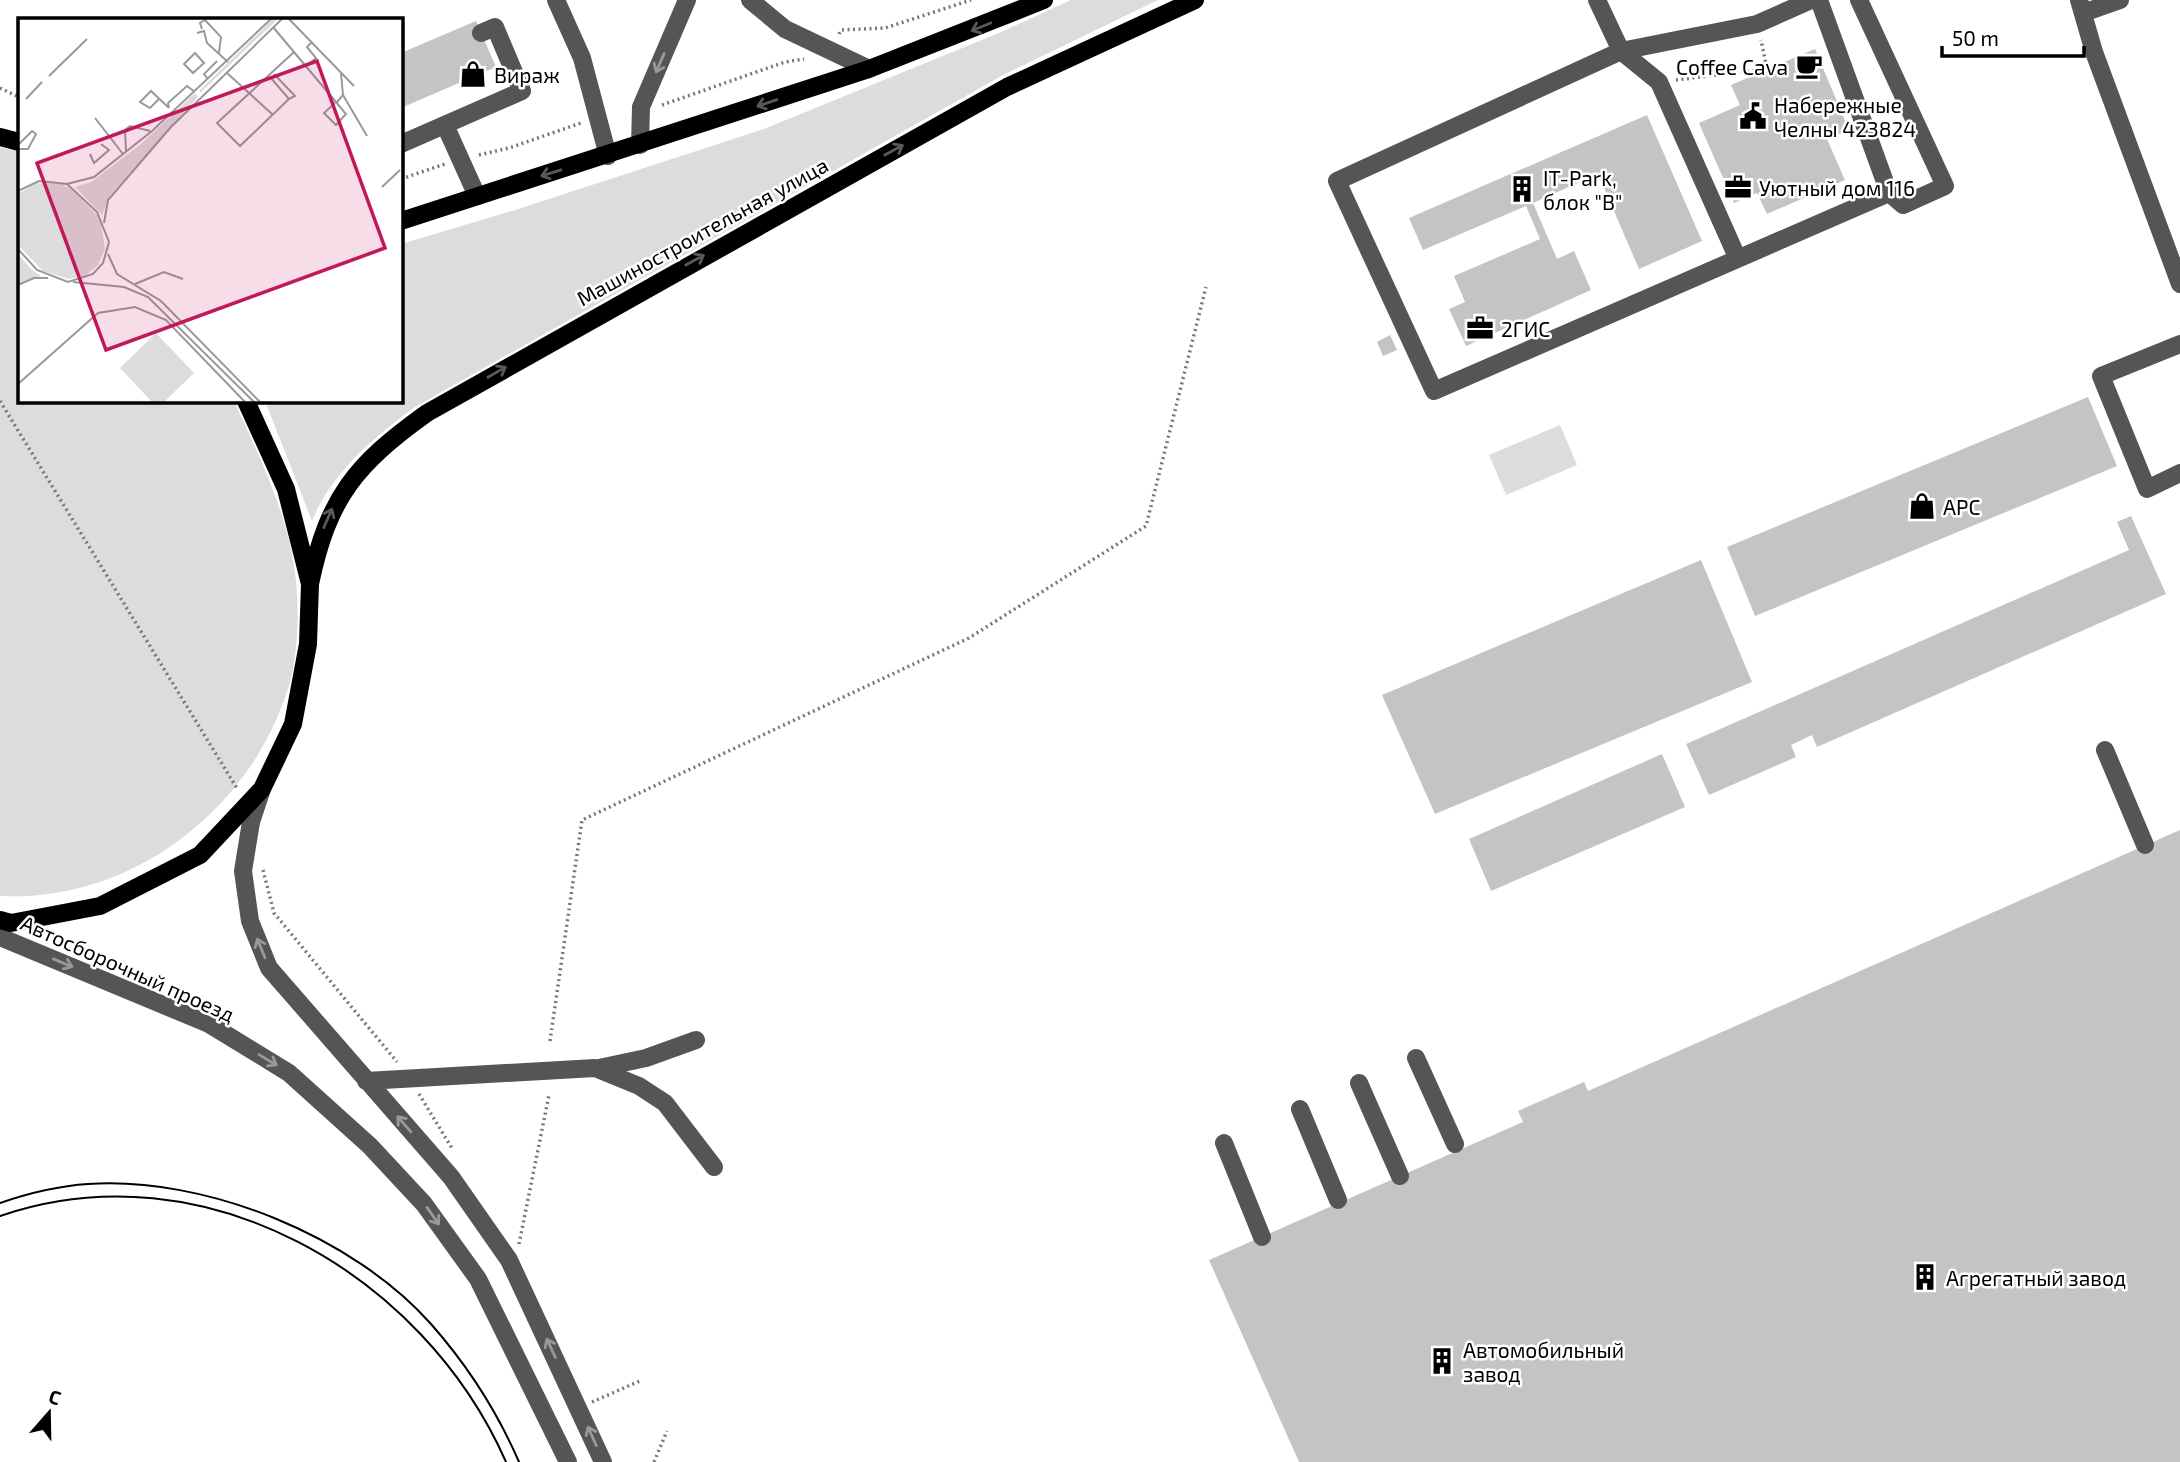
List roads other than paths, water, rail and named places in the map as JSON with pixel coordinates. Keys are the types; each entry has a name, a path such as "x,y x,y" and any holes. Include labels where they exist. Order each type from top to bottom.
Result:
{"main road":[{"path":"402,221 608,156 869,69 1044,0"},
{"name":"Машиностроительная улица","path":"310,584 319,538 337,499 360,468 393,438 427,413 1007,87 1195,0"},
{"path":"0,137 18,142"},
{"path":"0,920 11,923 100,906 200,855 262,789 293,724 309,644 310,584 286,489 246,402"}],"street":[{"path":"556,0 582,58 608,156"},
{"path":"640,145 640,107 687,0"},
{"path":"750,0 785,29 869,69"},
{"path":"1597,0 1621,51 1659,82 1737,257"},
{"path":"1811,0 1757,24 1621,51 1337,181 1434,391 1889,193"},
{"path":"1819,0 1889,193 1903,205 1945,186 1859,0"},
{"path":"2120,0 2081,6 2180,284"},
{"path":"402,144 522,91 495,27 481,33"},
{"path":"445,125 477,197"},
{"path":"2180,344 2101,376 2147,489 2180,473"},
{"path":"2105,750 2145,845"},
{"path":"262,789 251,822 243,872 250,921 269,968 450,1177 509,1261 585,1406 603,1462"},
{"name":"Автосборочный проезд","path":"0,937 209,1024 289,1073 370,1146 424,1204 488,1296 568,1462"},
{"path":"366,1081 595,1068 646,1058 696,1040"},
{"path":"1416,1058 1455,1144"},
{"path":"595,1068 639,1086 665,1103 714,1167"},
{"path":"1359,1083 1400,1176"},
{"path":"1300,1110 1338,1200"},
{"path":"1224,1143 1262,1237"}],"tram line":[{"path":"0,1203 65,1186 133,1184 180,1190 227,1202 274,1218 319,1239 361,1264 399,1292 431,1324 481,1390 519,1462"},
{"path":"0,1216 77,1199 153,1198 227,1213 298,1242 363,1283 420,1334 469,1394 506,1462"}],"place":[{"name":"Coffee Cava","path":"1809,66"},
{"name":"Вираж","path":"473,74"},
{"name":"Набережные Челны 423824","path":"1753,116"},
{"name":"Уютный дом 116","path":"1738,187"},
{"name":"IT-Park, блок \"В\"","path":"1522,189"},
{"name":"2ГИС","path":"1480,328"},
{"name":"АРС","path":"1922,506"},
{"name":"Агрегатный завод","path":"1925,1277"},
{"name":"Автомобильный завод","path":"1442,1361"}]}
